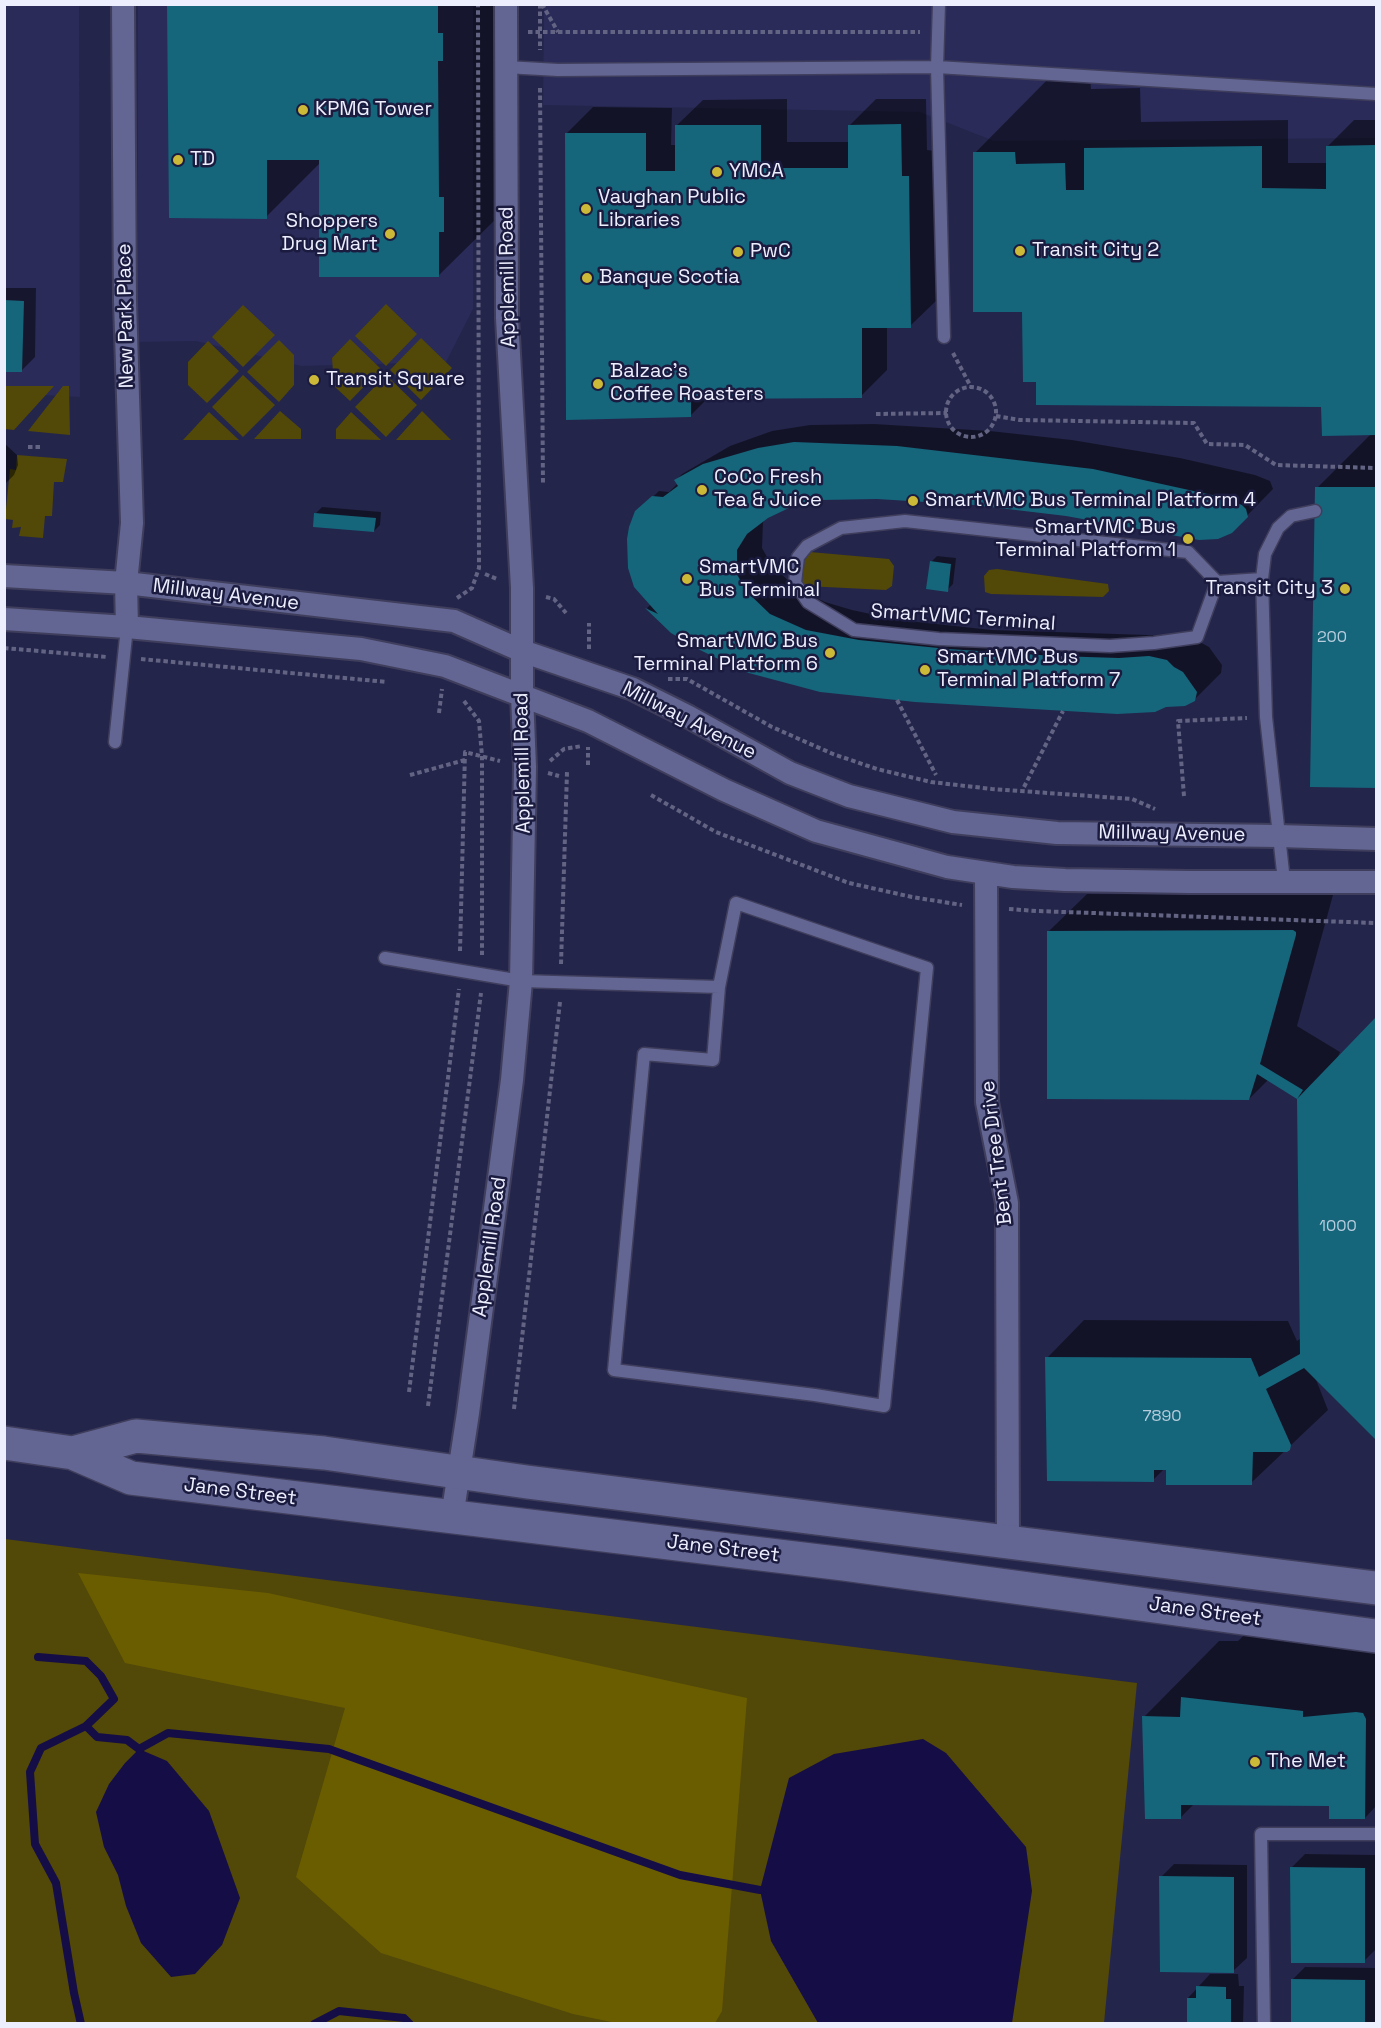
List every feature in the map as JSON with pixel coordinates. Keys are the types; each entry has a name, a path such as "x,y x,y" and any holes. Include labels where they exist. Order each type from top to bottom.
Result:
{"main road":[{"name":"Jane Street","path":"73,1453 136,1436 324,1453 459,1473 1377,1588"},
{"name":"Jane Street","path":"4,1443 73,1453 131,1478 844,1564 1377,1636"}],"street":[{"name":"New Park Place","path":"123,4 125,302 132,523 126,583 127,627"},
{"name":"Applemill Road","path":"452,1517 512,1080 521,981 525,767 522,588 507,318 506,4"},
{"name":"Millway Avenue","path":"4,576 126,583 454,621 522,651 633,689 790,773 849,796 953,822 1057,833 1377,839"},
{"name":"Millway Avenue","path":"4,619 127,627 361,649 445,666 588,721 724,790 816,831 947,867 1065,880 1377,882"},
{"name":"Bent Tree Drive","path":"986,873 987,1102 1007,1203 1008,1542"}],"lane":[{"path":"939,4 937,67 944,337"},
{"path":"506,67 558,70 937,67 1377,94"},
{"path":"1284,881 1266,717 1262,579 1266,554 1278,528 1291,516 1315,511"},
{"name":"SmartVMC Terminal","path":"905,521 1188,552 1217,582 1197,637 1110,646 939,639 854,630 808,602 795,583 798,556 807,546 841,528 905,521"},
{"path":"1217,582 1262,579"},
{"path":"114,742 127,627"},
{"path":"736,903 927,968 885,1406 614,1370 644,1054 712,1060 719,987 736,903"},
{"path":"385,958 521,981 719,987"},
{"path":"1264,2024 1261,1834 1377,1834"}],"path":[{"path":"449,603 472,588 479,568 478,4"},
{"path":"542,4 558,33"},
{"path":"506,32 938,32"},
{"path":"540,159 543,496"},
{"path":"944,337 971,387"},
{"path":"971,387 987,393 993,399 996,416 989,430 983,435 967,437 953,430 948,424 946,413 950,399 955,393 963,388 971,387"},
{"path":"876,414 946,413"},
{"path":"996,416 1020,420 1194,423 1207,444 1245,445 1276,465 1377,468"},
{"path":"28,447 43,447"},
{"path":"543,595 543,607"},
{"path":"4,648 392,683"},
{"path":"666,679 687,679 772,727 833,754 877,769 931,782 982,788 1132,799 1158,810"},
{"path":"432,689 450,695"},
{"path":"458,698 466,702 479,721 482,756 482,940"},
{"path":"897,700 936,775"},
{"path":"1024,787 1063,711"},
{"path":"1184,796 1178,721 1266,717"},
{"path":"408,1392 449,1080 460,970 465,752"},
{"path":"410,775 465,760"},
{"path":"514,1409 560,1011 567,772"},
{"path":"428,1406 479,1012"}],"shaded area":[{"path":"5,5 79,5 80,397 5,393"},
{"name":"KPMG Tower","path":"138,5 473,5 473,309 446,362 301,366 196,341 138,342"},
{"path":"544,5 1376,5 1376,138 994,141 920,112 543,105"},
{"path":"386,304 417,334 386,366 355,336"},
{"path":"243,305 275,335 243,367 212,337"},
{"path":"421,338 452,368 421,400 390,370"},
{"path":"350,339 381,369 350,401 334,386 332,358"},
{"path":"279,340 294,355 294,385 279,402 247,372"},
{"path":"208,341 239,371 207,403 188,385 188,362"},
{"path":"243,375 275,405 243,437 212,407"},
{"path":"386,375 417,405 386,437 355,407"},
{"path":"4,386 54,386 14,430 5,429"},
{"path":"63,386 69,386 70,435 28,431"},
{"path":"280,411 301,429 301,439 254,439"},
{"path":"422,411 451,440 396,440"},
{"path":"209,412 239,440 183,440"},
{"path":"351,412 381,440 336,439 336,429"},
{"path":"17,455 67,459 63,482 54,482 52,516 45,516 43,538 19,536 21,527 12,528 13,520 5,519 10,469 16,470"},
{"path":"810,552 889,559 894,566 892,586 886,590 805,586 800,581 804,557"},
{"path":"997,569 1108,584 1109,591 1103,597 985,592 984,576 989,570"},
{"path":"5,1539 1137,1683 1104,2023 5,2024"},
{"path":"78,1573 268,1593 747,1698 722,2011 715,2023 616,2023 573,2014 381,1953 296,1877 345,1708 125,1663"},
{"path":"923,1739 946,1753 1026,1847 1032,1891 1012,2023 818,2023 771,1941 760,1890 789,1778 834,1754"},
{"path":"139,1749 167,1761 209,1811 240,1898 222,1945 195,1974 171,1977 141,1943 126,1906 118,1875 104,1847 96,1812 109,1784"}],"building":[{"name":"KPMG Tower","path":"167,4 438,4 438,33 443,33 443,61 438,61 439,197 444,197 444,232 439,232 439,277 319,277 319,160 267,160 267,219 169,218"},
{"name":"PwC","path":"901,124 902,176 909,176 911,328 862,328 862,398 691,399 691,417 566,420 565,133 646,133 646,171 675,171 675,125 761,125 761,168 848,168 848,125"},
{"path":"1376,145 1376,435 1322,436 1321,407 1036,405 1036,382 1023,382 1022,312 973,312 973,152 1015,152 1016,164 1065,163 1066,190 1084,190 1084,148 1262,146 1262,188 1326,189 1326,146"},
{"path":"4,300 24,301 22,372 4,372"},
{"name":"SmartVMC Bus Terminal","path":"794,442 897,446 1093,469 1221,497 1242,505 1248,517 1232,533 1218,539 1199,540 1066,516 974,505 877,499 821,500 791,507 768,518 747,534 737,550 737,574 745,590 770,614 806,630 859,640 948,649 1055,656 1119,658 1149,656 1167,660 1183,672 1197,692 1195,701 1185,706 1166,707 1155,712 1117,714 915,702 820,692 745,672 671,633 645,608 658,614 634,587 628,568 627,539 635,511 652,496 663,497 678,486 674,480 703,464 758,448"},
{"name":"Transit City 3","path":"1315,487 1376,487 1376,788 1310,787"},
{"path":"314,513 376,518 374,532 313,527"},
{"path":"930,561 951,564 948,592 926,589"},
{"path":"1293,930 1296,935 1260,1064 1303,1090 1297,1099 1257,1074 1249,1100 1047,1099 1047,931"},
{"path":"1376,1017 1376,1440 1304,1368 1266,1389 1291,1445 1287,1452 1253,1452 1252,1485 1166,1485 1166,1470 1154,1470 1154,1482 1047,1481 1045,1357 1251,1358 1259,1377 1300,1354 1297,1099"},
{"name":"The Met","path":"1181,1697 1303,1711 1303,1717 1363,1713 1366,1719 1365,1819 1329,1819 1329,1806 1181,1805 1181,1819 1145,1819 1142,1716 1180,1717"},
{"path":"1290,1867 1365,1868 1365,1963 1291,1963"},
{"path":"1159,1876 1234,1877 1234,1973 1160,1972"},
{"path":"1291,1979 1365,1980 1365,2024 1291,2024"},
{"path":"1196,1986 1226,1987 1226,1999 1231,1999 1231,2024 1187,2024 1187,1998 1196,1998"}],"waterway":[{"path":"38,1657 86,1661 101,1676 114,1699 86,1726 41,1748 30,1772 35,1844 56,1883 81,2024"},
{"path":"86,1726 97,1737 127,1740 139,1749 168,1733 329,1749 680,1875 760,1890"},
{"path":"314,2024 339,2011 404,2018 410,2024"}],"place":[{"name":"KPMG Tower","path":"303,110"},
{"name":"TD","path":"178,160"},
{"name":"YMCA","path":"717,172"},
{"name":"Vaughan Public Libraries","path":"586,209"},
{"name":"Shoppers Drug Mart","path":"390,234"},
{"name":"Transit City 2","path":"1020,251"},
{"name":"PwC","path":"738,252"},
{"name":"Banque Scotia","path":"587,278"},
{"name":"Transit Square","path":"314,380"},
{"name":"Balzac’s Coffee Roasters","path":"598,384"},
{"name":"CoCo Fresh Tea & Juice","path":"702,490"},
{"name":"SmartVMC Bus Terminal Platform 4","path":"913,501"},
{"name":"SmartVMC Bus Terminal Platform 1","path":"1188,539"},
{"name":"SmartVMC Bus Terminal","path":"687,579"},
{"name":"Transit City 3","path":"1345,589"},
{"name":"SmartVMC Bus Terminal Platform 6","path":"830,653"},
{"name":"SmartVMC Bus Terminal Platform 7","path":"925,670"},
{"name":"The Met","path":"1255,1762"}]}
